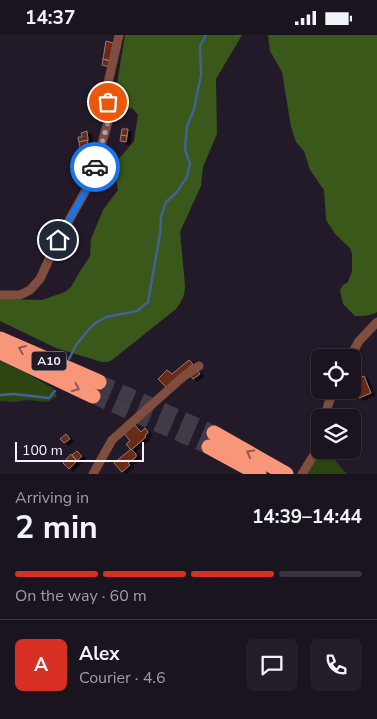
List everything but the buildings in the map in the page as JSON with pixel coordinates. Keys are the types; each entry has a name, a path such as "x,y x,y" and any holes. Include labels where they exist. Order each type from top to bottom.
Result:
{"highway":[{"name":"A10","path":"0,339 99,382"},
{"name":"A10","path":"0,352 93,396"},
{"path":"259,474 212,440 286,474"}],"street":[{"path":"0,295 20,295 30,290 40,279 58,240 86,190 108,122 108,83 119,35"},
{"path":"354,349 359,341 377,321"},
{"path":"93,474 112,440 184,376 199,366"},
{"path":"302,474 311,459"}],"green space":[{"path":"125,35 242,35 216,79 217,134 203,167 201,186 180,232 185,285 183,298 176,309 112,360 102,362 56,348 0,321 0,299 42,300 65,292 71,287 90,256 91,239 103,210 118,190 113,166 134,141 138,115 132,108 124,110 116,105 115,96"},
{"path":"268,35 377,35 377,312 355,316 343,304 340,290 348,282 352,271 352,254 350,248 336,235 326,220 324,190 310,170 304,151 296,142 291,127 282,72 270,51"},
{"path":"0,361 53,388 57,397 46,402 27,400 14,402 0,401"},
{"path":"316,459 334,459 347,474 307,474"}],"waterway":[{"path":"69,359 76,345 97,322 106,317 137,311 148,302 160,234 161,217 166,202 177,192 187,177 190,164 185,149 187,127 194,109 201,75 200,46 206,35"},
{"path":"0,395 14,394 49,398 55,391"}],"tunnel":[{"path":"99,382 214,433"},
{"path":"93,396 209,447"}],"way so far":[{"path":"95,167 108,122 108,102"}],"route":[{"path":"58,240 86,190 95,167"}]}
